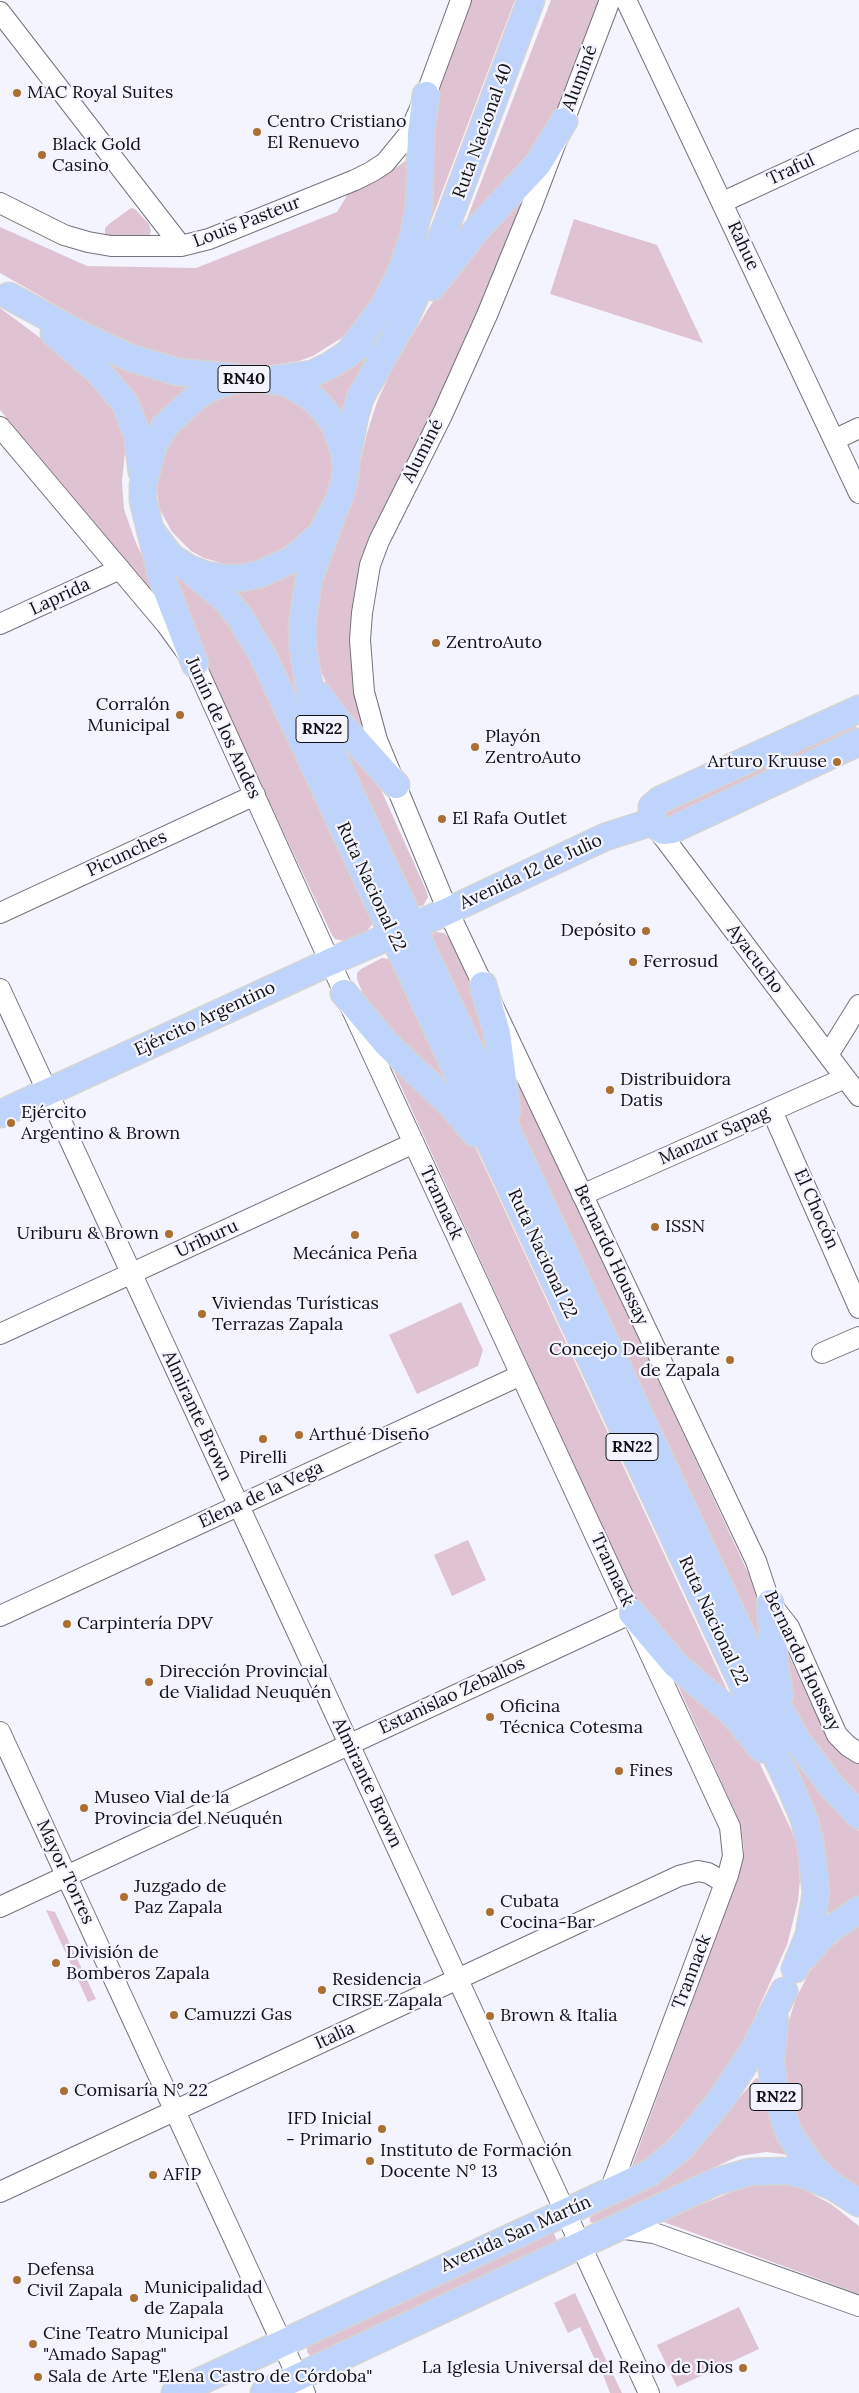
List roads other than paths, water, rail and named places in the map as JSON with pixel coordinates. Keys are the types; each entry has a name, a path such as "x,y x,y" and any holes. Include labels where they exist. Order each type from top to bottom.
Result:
{"main road":[{"name":"Ruta Nacional 40","path":"346,468 351,435 362,396 405,319 432,261 462,189 531,0"},
{"path":"347,355 384,306 399,276 412,240 419,208 420,133 426,94"},
{"path":"392,342 464,244 538,164 564,121"},
{"name":"Ruta Nacional 40","path":"5,292 81,335 153,366 201,375 264,378 312,374 347,355 382,327 399,309 432,261"},
{"name":"Ruta Nacional 40","path":"5,292 84,358 117,392 129,412 137,434 143,485"},
{"name":"RN40","path":"264,378 288,383 303,390 326,411 341,438 346,468 344,483 331,518 321,534 308,548 278,568 260,574 225,578 188,568 171,557 152,532 146,516 143,485 154,444 180,410 197,396 215,386 234,380 264,378"},
{"name":"Ruta Nacional 22","path":"331,518 309,579 304,603 302,649 306,673 319,719 402,931"},
{"path":"152,532 164,585 195,664"},
{"name":"Ruta Nacional 22","path":"188,568 226,599 239,616 263,656 402,931 512,1166 791,1788 811,1846 816,1893 809,1934 790,1980"},
{"path":"306,673 330,712 396,785"},
{"path":"859,709 660,800 652,807 652,822 663,831 672,830 859,742"},
{"name":"Avenida 12 de Julio","path":"402,931 605,837 652,822"},
{"name":"Ejército Argentino","path":"0,1114 330,962 402,931"},
{"path":"483,985 497,1033 512,1166"},
{"path":"344,993 387,1044 512,1166"},
{"name":"Ruta Nacional 22","path":"512,1166 747,1647 789,1727 815,1765 859,1815"},
{"path":"770,1603 777,1683 789,1727"},
{"path":"632,1612 676,1665 734,1714 756,1740 791,1788"},
{"name":"RN22","path":"852,2199 801,2152 788,2131 774,2086 772,2037 776,2014 790,1980 826,1932 859,1910"},
{"name":"Avenida San Martín","path":"175,2393 565,2211 633,2182 665,2162 700,2127 738,2076 790,1980"},
{"name":"Avenida San Martín","path":"264,2393 301,2385 581,2246 715,2182 750,2172 788,2172 819,2180 852,2199"}],"street":[{"name":"Louis Pasteur","path":"0,203 64,235 88,242 111,246 181,246 209,239 371,172 385,162 408,134 426,94 461,0"},
{"name":"Aluminé","path":"448,911 369,716 361,667 360,640 362,613 370,565 388,519 443,413 488,315 610,0"},
{"name":"Rahue","path":"626,0 859,493"},
{"path":"0,12 181,246"},
{"name":"Traful","path":"722,202 859,139"},
{"name":"Junín de los Andes","path":"0,427 182,644 195,664 330,962"},
{"path":"834,440 859,428"},
{"name":"Laprida","path":"0,624 120,569"},
{"name":"Picunches","path":"0,913 255,795"},
{"name":"Ayacucho","path":"652,822 859,1096"},
{"name":"Bernardo Houssay","path":"448,911 756,1561 770,1603 784,1618 795,1638 838,1735 848,1746 859,1753"},
{"name":"Trannack","path":"330,962 730,1827 732,1856 725,1883 609,2192"},
{"name":"Almirante Brown","path":"0,989 649,2393"},
{"path":"828,1055 859,1005"},
{"name":"Manzur Sapag","path":"582,1194 845,1078"},
{"name":"El Chocón","path":"772,1111 859,1308"},
{"name":"Uriburu","path":"0,1334 414,1143"},
{"path":"822,1353 859,1337"},
{"name":"Elena de la Vega","path":"0,1616 521,1374"},
{"name":"Estanislao Zeballos","path":"0,1907 632,1612"},
{"name":"Mayor Torres","path":"0,1732 301,2385"},
{"name":"Italia","path":"0,2192 689,1872 708,1873 725,1883"},
{"path":"618,2228 654,2233 859,2306"}],"place":[{"name":"MAC Royal Suites","path":"17,93"},
{"name":"Centro Cristiano El Renuevo","path":"257,132"},
{"name":"Black Gold Casino","path":"42,155"},
{"name":"ZentroAuto","path":"436,643"},
{"name":"Corralón Municipal","path":"180,715"},
{"name":"Playón ZentroAuto","path":"475,747"},
{"name":"Arturo Kruuse","path":"837,762"},
{"name":"El Rafa Outlet","path":"442,819"},
{"name":"Depósito","path":"646,931"},
{"name":"Ferrosud","path":"633,962"},
{"name":"Distribuidora Datis","path":"610,1090"},
{"name":"Ejército Argentino & Brown","path":"11,1123"},
{"name":"ISSN","path":"655,1227"},
{"name":"Uriburu & Brown","path":"169,1234"},
{"name":"Mecánica Peña","path":"355,1235"},
{"name":"Viviendas Turísticas Terrazas Zapala","path":"202,1314"},
{"name":"Concejo Deliberante de Zapala","path":"730,1360"},
{"name":"Arthué Diseño","path":"299,1435"},
{"name":"Pirelli","path":"263,1439"},
{"name":"Carpintería DPV","path":"67,1624"},
{"name":"Dirección Provincial de Vialidad Neuquén","path":"149,1682"},
{"name":"Oficina Técnica Cotesma","path":"490,1717"},
{"name":"Fines","path":"619,1771"},
{"name":"Museo Vial de la Provincia del Neuquén","path":"84,1808"},
{"name":"Juzgado de Paz Zapala","path":"124,1897"},
{"name":"Cubata Cocina-Bar","path":"490,1912"},
{"name":"División de Bomberos Zapala","path":"56,1963"},
{"name":"Residencia CIRSE Zapala","path":"322,1990"},
{"name":"Camuzzi Gas","path":"174,2015"},
{"name":"Brown & Italia","path":"490,2016"},
{"name":"Comisaría N° 22","path":"64,2091"},
{"name":"IFD Inicial - Primario","path":"382,2129"},
{"name":"Instituto de Formación Docente N° 13","path":"370,2161"},
{"name":"AFIP","path":"153,2175"},
{"name":"Defensa Civil Zapala","path":"17,2280"},
{"name":"Municipalidad de Zapala","path":"134,2298"},
{"name":"Cine Teatro Municipal \"Amado Sapag\"","path":"33,2344"},
{"name":"La Iglesia Universal del Reino de Dios","path":"743,2368"},
{"name":"Sala de Arte \"Elena Castro de Córdoba\"","path":"38,2377"}]}
